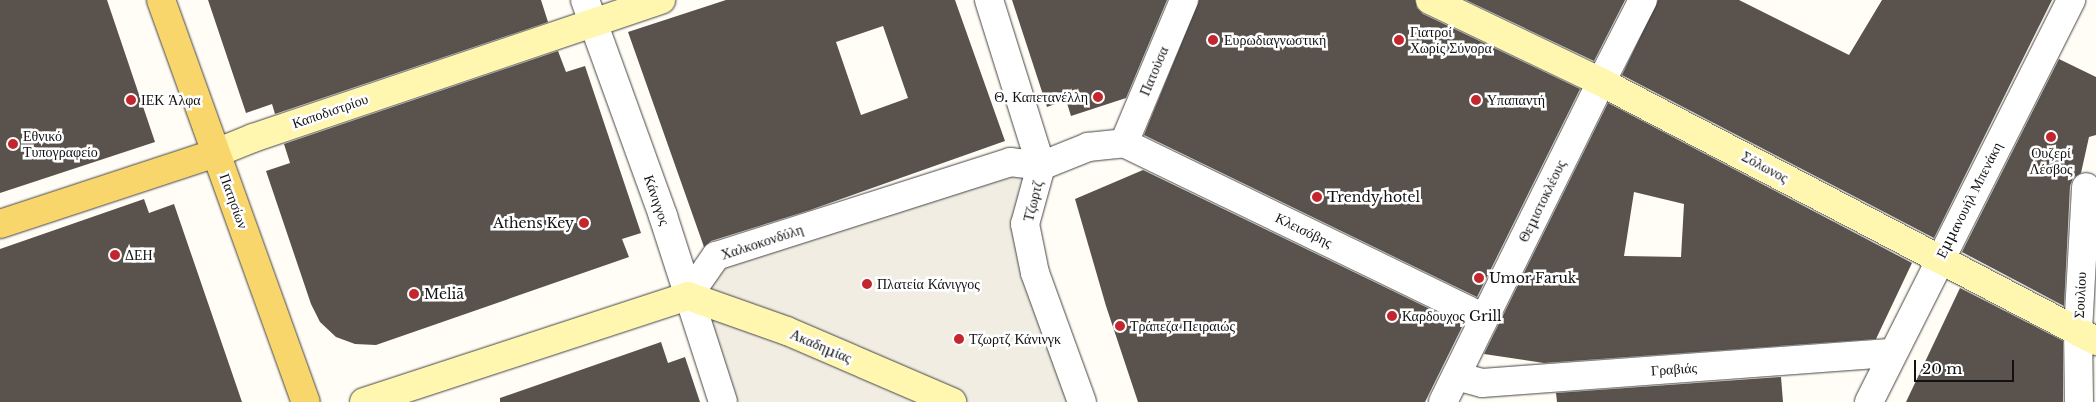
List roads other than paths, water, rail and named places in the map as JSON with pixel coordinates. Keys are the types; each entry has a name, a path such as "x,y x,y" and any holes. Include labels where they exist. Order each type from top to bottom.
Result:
{"main road":[{"name":"Πατησίων","path":"162,0 306,402"},
{"name":"Καποδιστρίου","path":"0,224 216,153 589,11 661,0"},
{"name":"Σόλωνος","path":"1430,0 1601,82 2087,336"},
{"path":"364,402 688,296"},
{"name":"Ακαδημίας","path":"688,296 787,331 952,402"}],"street":[{"name":"Τζωρτζ","path":"989,0 1041,166 1025,224 1035,273 1082,402"},
{"name":"Πατούσα","path":"1124,143 1184,0"},
{"name":"Θεμιστοκλέους","path":"1443,402 1642,0"},
{"name":"Εμμανουήλ Μπενάκη","path":"1869,402 1939,259 2071,0"},
{"name":"Κάνιγγος","path":"589,11 664,216 723,402"},
{"name":"Χαλκοκονδύλη","path":"688,296 716,256 1010,162 1041,166 1088,148 1124,143"},
{"name":"Κλεισόβης","path":"1124,143 1484,318"},
{"name":"Σουλίου","path":"2079,402 2087,336 2086,188"},
{"name":"Γραβιάς","path":"1456,376 1482,383 1893,353"}],"place":[{"name":"Ευρωδιαγνωστική","path":"1213,40"},
{"name":"Γιατροί Χωρίς Σύνορα","path":"1399,40"},
{"name":"Θ. Καπετανέλλη","path":"1098,97"},
{"name":"ΙΕΚ Άλφα","path":"131,100"},
{"name":"Υπαπαντή","path":"1476,100"},
{"name":"Ουζερί Λέσβος","path":"2051,137"},
{"name":"Εθνικό Τυπογραφείο","path":"13,144"},
{"name":"Trendy hotel","path":"1317,197"},
{"name":"Athens Key","path":"584,223"},
{"name":"ΔΕΗ","path":"115,255"},
{"name":"Umor Faruk","path":"1479,278"},
{"name":"Πλατεία Κάνιγγος","path":"867,284"},
{"name":"Meliã","path":"414,294"},
{"name":"Καρδουχος Grill","path":"1392,316"},
{"name":"Τράπεζα Πειραιώς","path":"1120,326"},
{"name":"Τζωρτζ Κάνινγκ","path":"959,339"}]}
